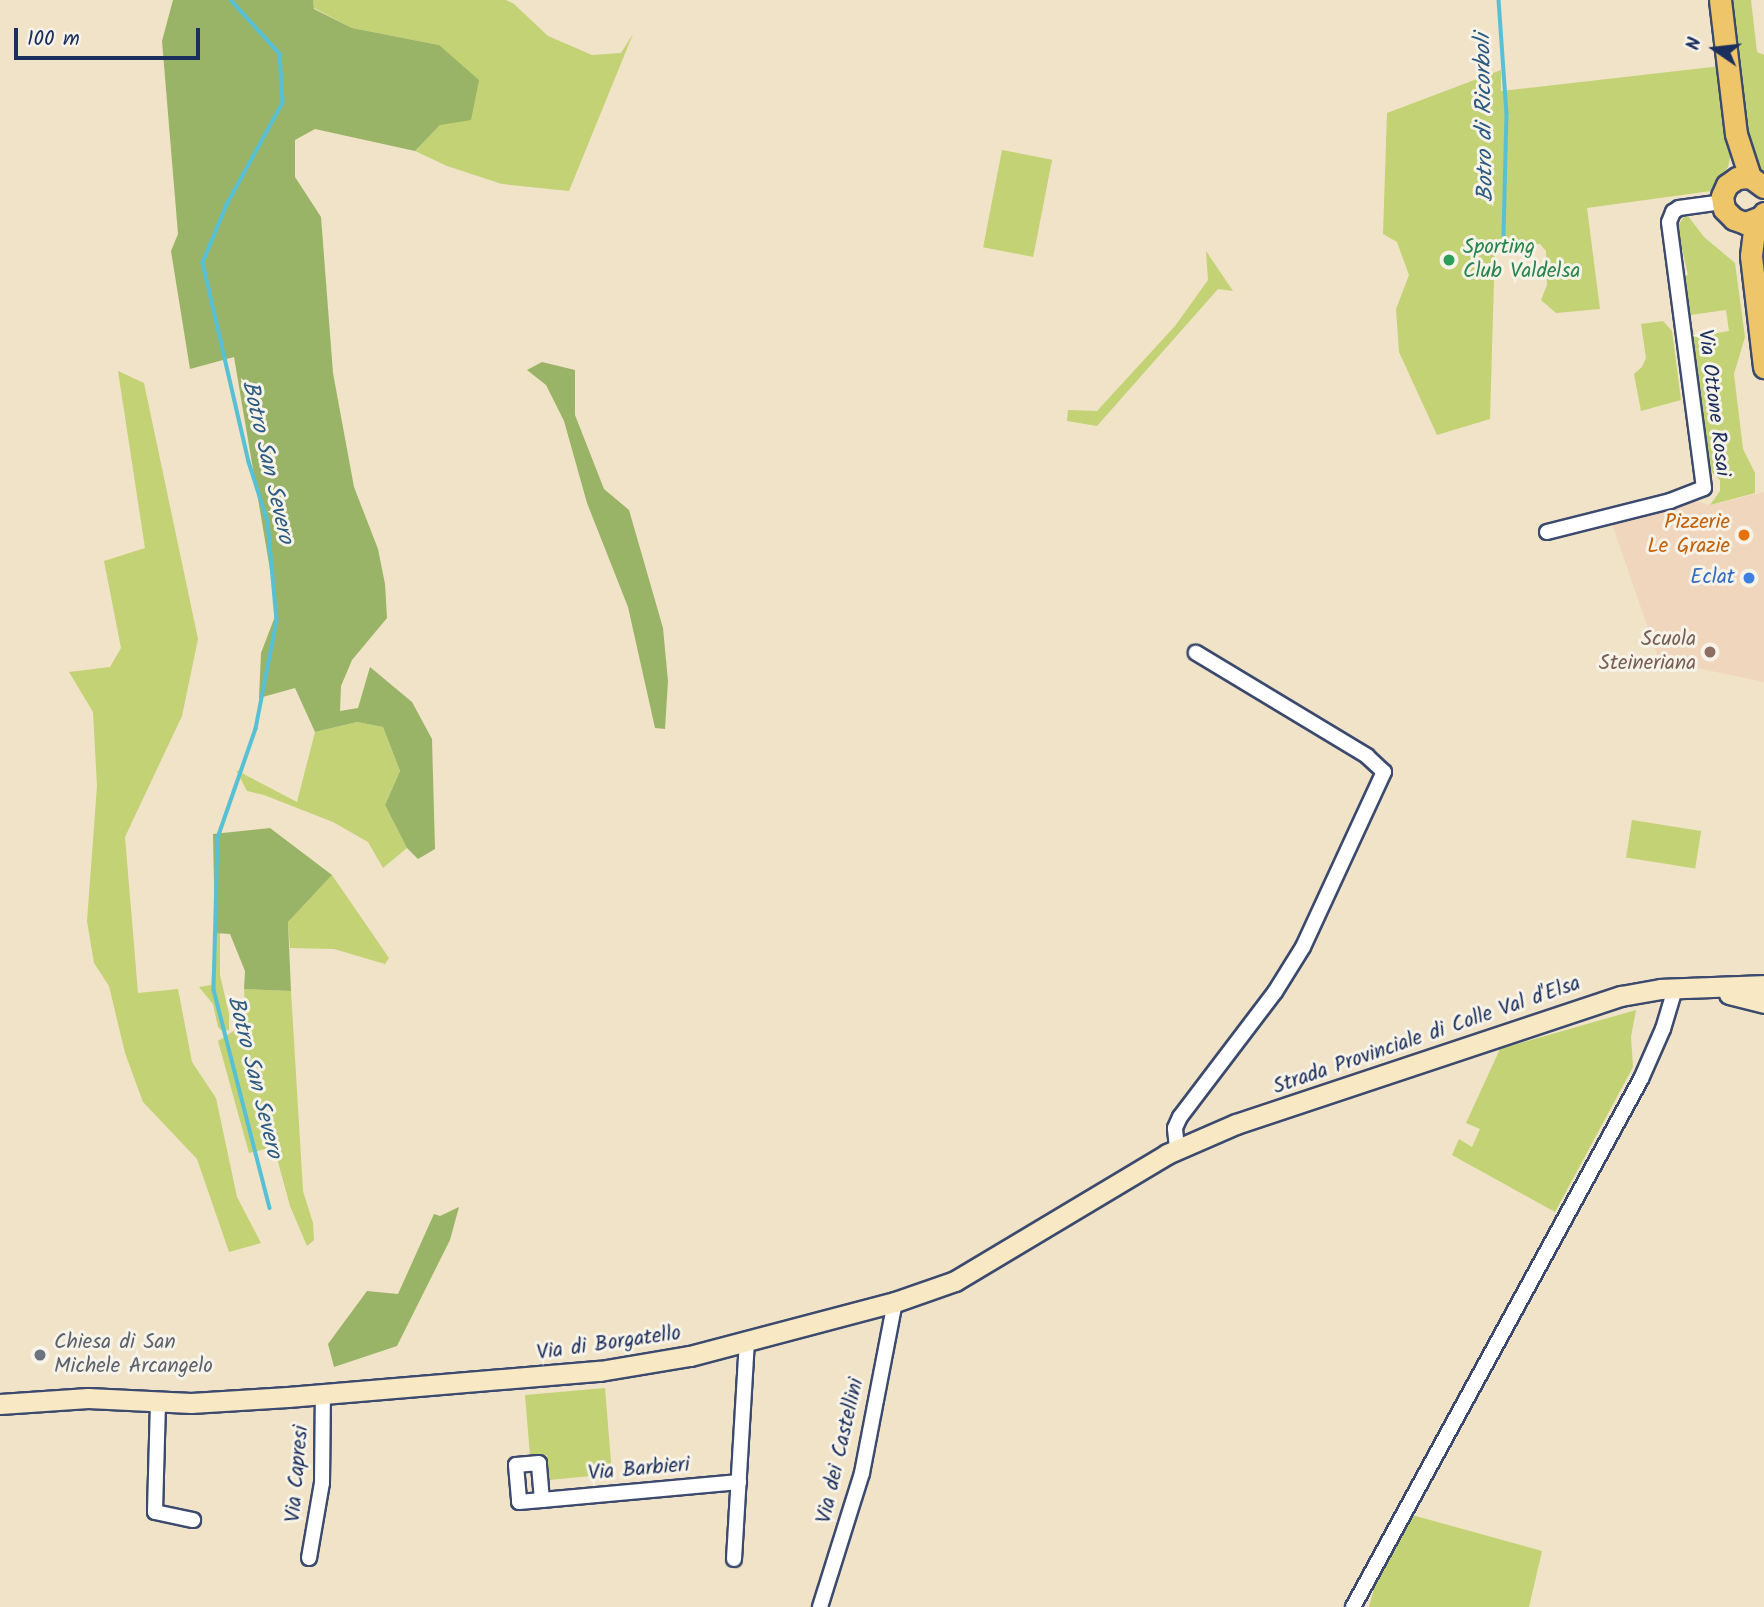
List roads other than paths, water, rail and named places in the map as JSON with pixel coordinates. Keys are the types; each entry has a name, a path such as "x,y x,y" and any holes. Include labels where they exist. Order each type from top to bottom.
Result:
{"main road":[{"path":"1720,0 1737,134 1748,181 1724,190 1722,202 1728,215 1755,217 1751,257 1764,367"},
{"name":"Strada Provinciale di Colle Val d'Elsa","path":"1177,1148 1236,1124 1584,1007 1642,992 1764,985"},
{"name":"Strada Provinciale di Colle Val d'Elsa","path":"1696,989 1764,1003"},
{"name":"Via di Borgatello","path":"0,1404 88,1398 158,1403 323,1394 624,1368 747,1341 932,1290 979,1268 1177,1148"}],"street":[{"name":"Via Ottone Rosai","path":"1547,532 1670,501 1704,488 1669,222 1679,208 1722,202"},
{"path":"1177,1148 1175,1128 1180,1117 1275,992 1303,947 1384,772 1367,756 1196,653"},
{"path":"1353,1607 1641,1079 1663,1029 1675,989"},
{"name":"Via dei Castellini","path":"820,1607 862,1473 895,1302"},
{"path":"734,1559 747,1341"},
{"name":"Via Capresi","path":"309,1558 322,1483 323,1394"},
{"path":"158,1403 155,1512 193,1520"},
{"name":"Via Barbieri","path":"542,1500 739,1482"}],"waterway":[{"name":"Botro San Severo","path":"231,0 280,54 283,103 227,205 203,263 249,462 268,522 277,621 256,729 218,838 214,990 270,1208"},
{"name":"Botro di Ricorboli","path":"1499,0 1507,113 1504,236"}],"place":[{"name":"Sporting Club Valdelsa","path":"1449,260"},
{"name":"Pizzerie Le Grazie","path":"1744,535"},
{"name":"Eclat","path":"1749,578"},
{"name":"Scuola Steineriana","path":"1710,652"},
{"name":"Chiesa di San Michele Arcangelo","path":"40,1355"}]}
